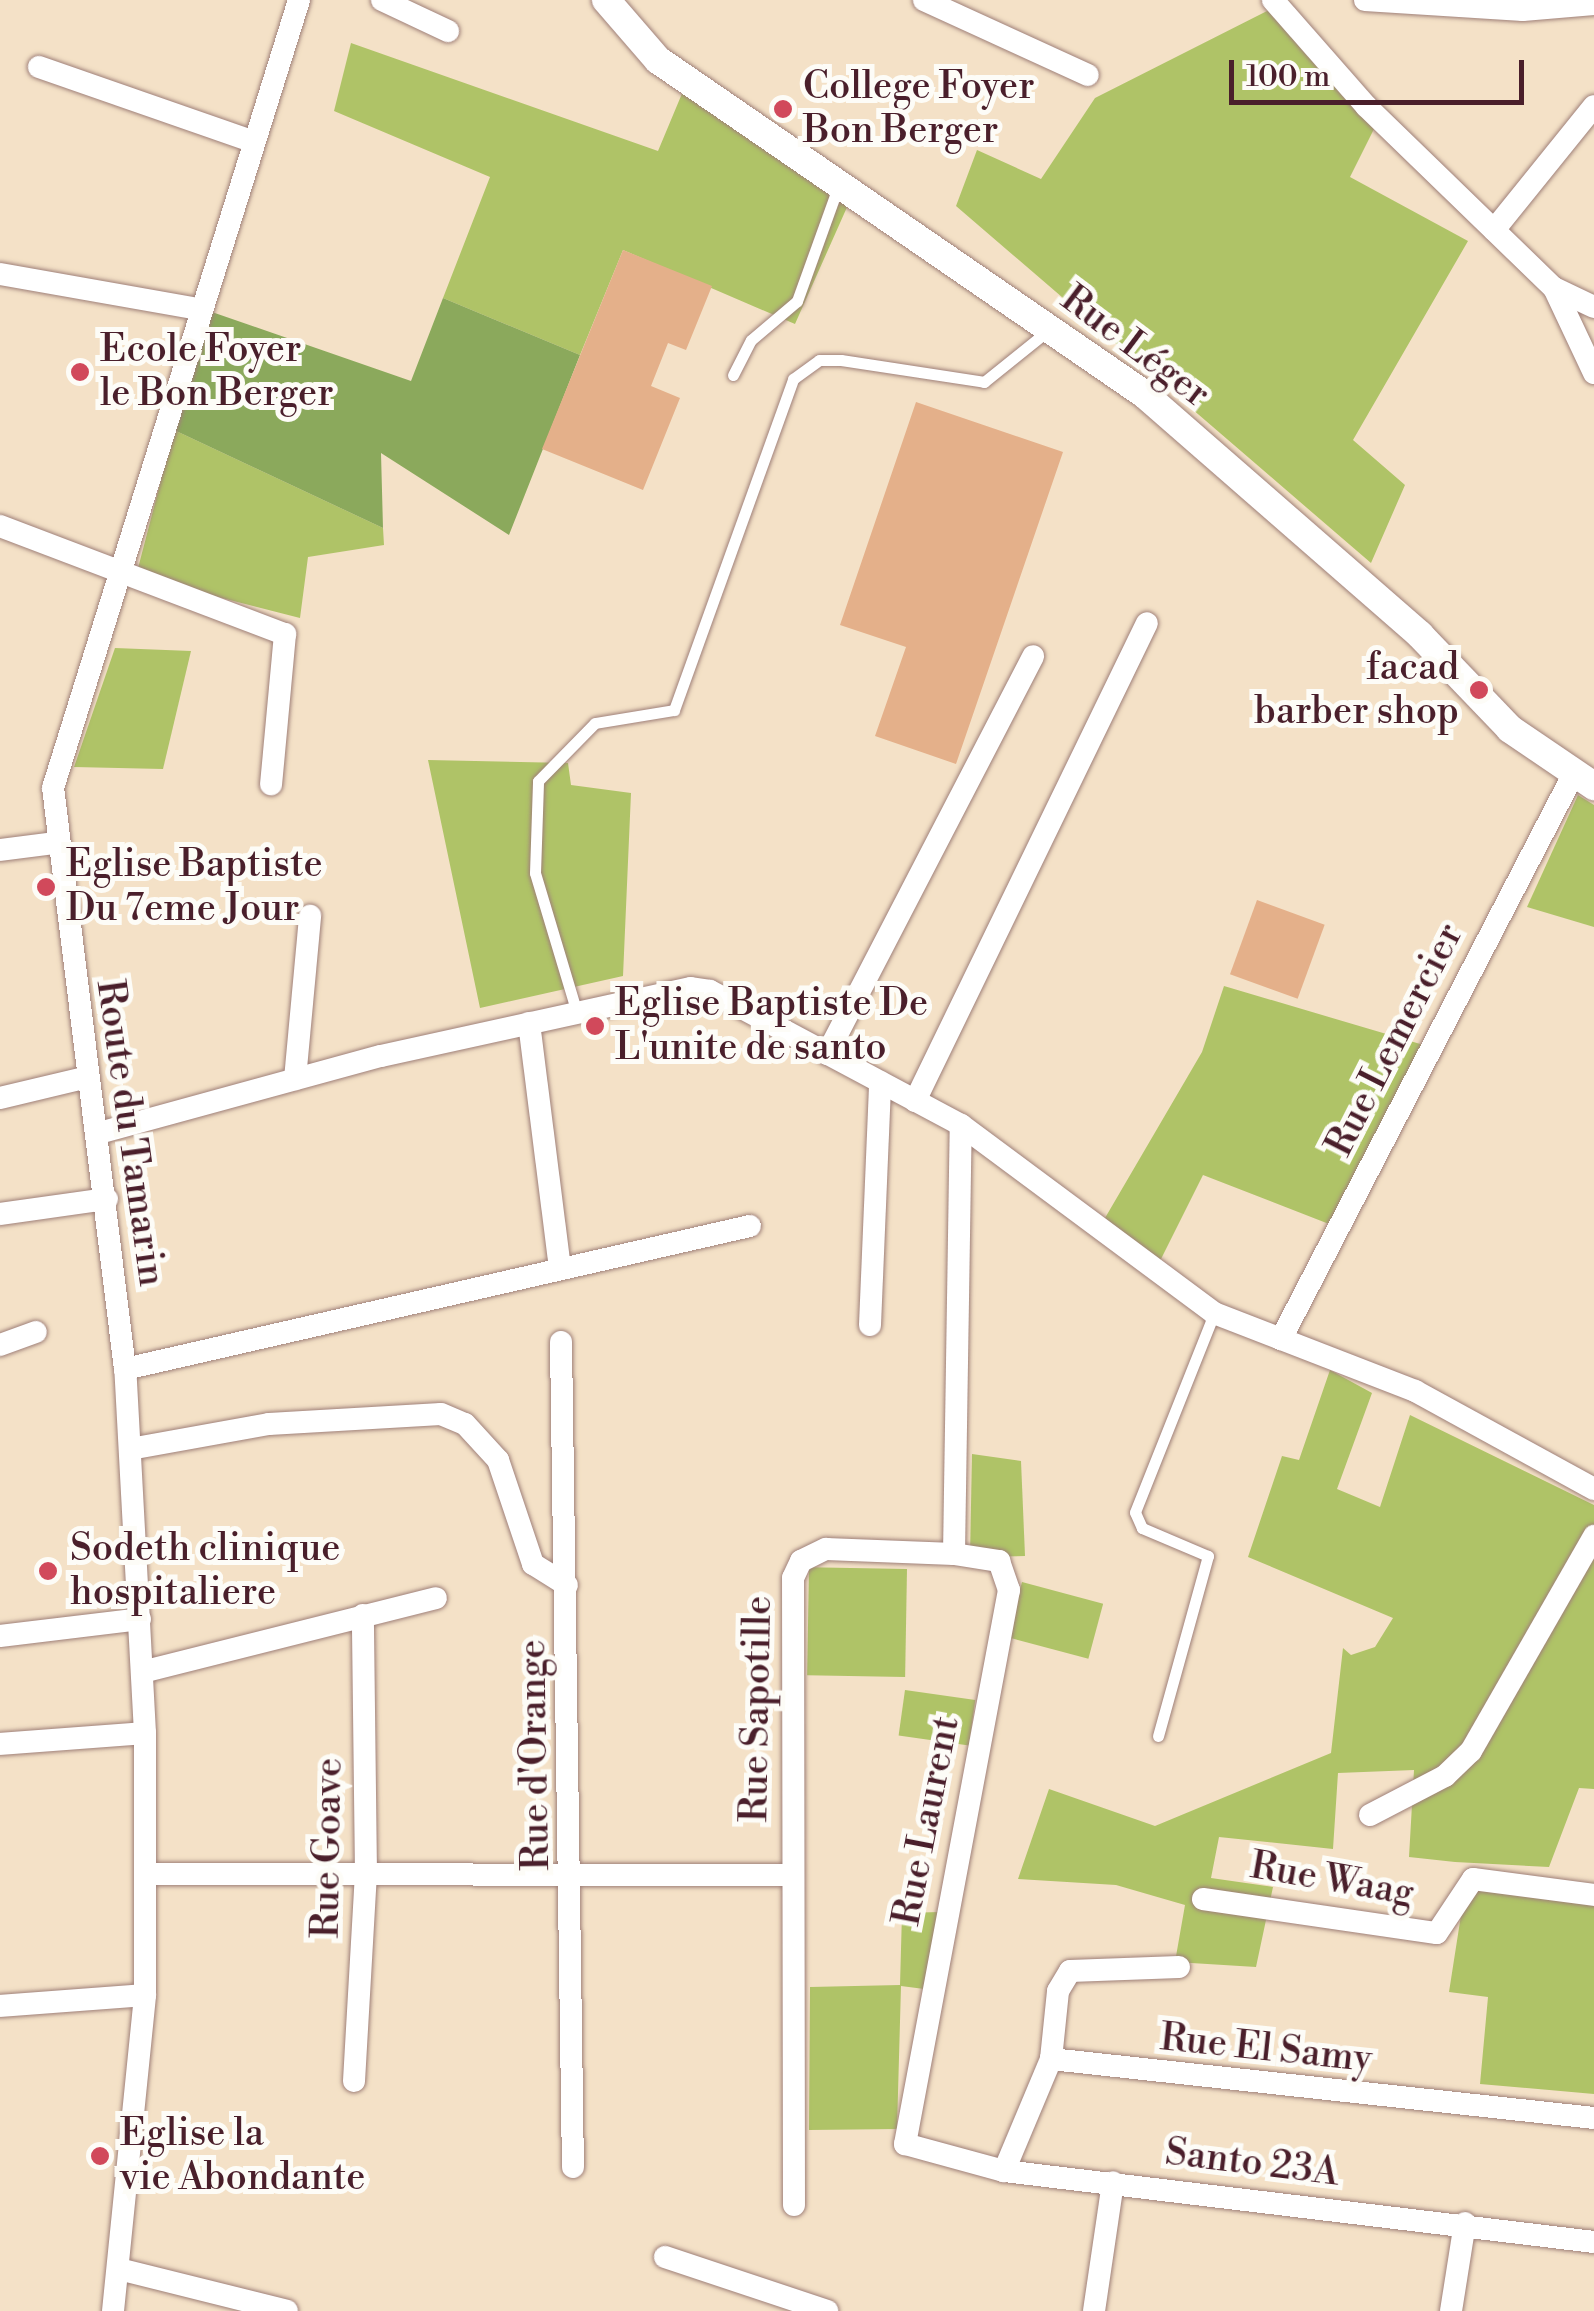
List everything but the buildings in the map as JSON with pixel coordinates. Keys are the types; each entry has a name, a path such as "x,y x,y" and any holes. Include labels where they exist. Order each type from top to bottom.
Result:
{"street":[{"name":"Route du Tamarin","path":"113,2311 145,1995 150,1874 145,1733 126,1368 99,1133 55,842 53,788 249,140 299,0"},
{"path":"382,0 448,31"},
{"name":"Rue Léger","path":"606,0 658,60 839,180 1144,394 1420,635 1510,729 1583,780"},
{"path":"924,0 1088,74"},
{"path":"1273,0 1554,288 1594,307"},
{"path":"1365,0 1523,10 1594,4"},
{"path":"39,66 249,140"},
{"path":"1494,230 1594,106"},
{"path":"0,274 199,309"},
{"path":"1554,288 1594,373"},
{"path":"0,526 122,566 285,634 272,784"},
{"path":"915,1101 1146,623"},
{"path":"827,1054 1033,656"},
{"name":"Rue Lemercier","path":"1281,1338 1583,780"},
{"path":"0,850 55,842"},
{"path":"295,1079 310,916"},
{"path":"99,1133 295,1079 691,988 738,1000 827,1054 961,1125 1214,1313 1415,1392 1594,1489"},
{"path":"529,1023 560,1269"},
{"path":"0,1098 88,1077"},
{"path":"870,1324 880,1082"},
{"path":"954,1554 961,1125"},
{"path":"0,1214 106,1200"},
{"path":"126,1368 750,1226"},
{"path":"0,1345 36,1332"},
{"name":"Rue d'Orange","path":"561,1342 573,1874 573,2167"},
{"path":"130,1449 268,1424 441,1414 465,1424 498,1460 533,1564 566,1585"},
{"path":"1370,1816 1445,1776 1472,1751 1594,1536"},
{"name":"Rue Sapotille","path":"794,2205 792,1596 801,1561 826,1549 954,1554"},
{"name":"Rue Laurent","path":"905,2144 1009,1590 999,1561 954,1554"},
{"path":"142,1672 436,1598"},
{"name":"Rue Goave","path":"354,2081 366,1874 363,1615"},
{"path":"0,1636 140,1619"},
{"path":"0,1744 145,1733"},
{"path":"150,1874 790,1875"},
{"name":"Rue Waag","path":"1203,1898 1437,1934 1473,1880 1594,1896"},
{"path":"1004,2171 1051,2059 1058,1992 1070,1971 1179,1968"},
{"path":"0,2006 145,1995"},
{"name":"Rue El Samy","path":"1051,2059 1594,2118"},
{"name":"Santo 23A","path":"905,2144 1004,2171 1594,2242"},
{"path":"1094,2311 1113,2182"},
{"path":"1451,2311 1465,2224"},
{"path":"665,2257 827,2311"},
{"path":"119,2269 287,2311"}],"lane":[{"path":"733,374 751,340 797,300 839,180"},
{"path":"577,1013 535,873 538,781 595,723 674,710 793,379 819,360 841,360 984,382 1050,329"},
{"path":"1158,1736 1208,1556 1142,1528 1138,1502 1214,1313"}],"green space":[{"path":"1269,10 1376,125 1350,177 1468,241 1353,440 1405,485 1371,563 956,206 977,150 1041,179 1095,98"},
{"path":"351,43 658,151 686,84 848,205 795,324 623,250 580,355 443,298 490,177 334,111"},
{"path":"443,298 580,355 509,535 381,453 383,528 174,430 209,311 411,381"},
{"path":"174,430 383,528 384,545 308,557 300,618 136,576"},
{"path":"115,648 191,651 163,769 74,767"},
{"path":"428,760 568,763 571,785 631,793 623,976 480,1008"},
{"path":"1578,795 1594,805 1594,927 1527,907"},
{"path":"1224,986 1427,1046 1329,1224 1203,1175 1160,1261 1105,1218 1202,1052"},
{"path":"1330,1370 1372,1393 1337,1489 1380,1507 1410,1415 1594,1505 1594,1789 1579,1788 1549,1867 1455,1862 1409,1857 1414,1770 1338,1773 1333,1849 1219,1837 1211,1878 1273,1887 1256,1967 1175,1962 1185,1905 1116,1885 1018,1879 1049,1789 1155,1826 1331,1753 1343,1648 1351,1655 1375,1647 1393,1618 1248,1557 1282,1456 1299,1460"},
{"path":"972,1454 1021,1461 1025,1556 970,1557"},
{"path":"809,1567 907,1569 905,1677 807,1675"},
{"path":"1022,1582 1103,1604 1088,1659 1007,1637"},
{"path":"905,1690 975,1700 969,1745 899,1736"},
{"path":"1466,1883 1594,1894 1594,2094 1480,2084 1488,1997 1449,1992"},
{"path":"940,1912 932,1990 901,1986 897,2129 809,2130 810,1987 900,1985 902,1913"}],"place":[{"name":"College Foyer Bon Berger","path":"783,109"},
{"name":"Ecole Foyer le Bon Berger","path":"80,372"},
{"name":"facad barber shop","path":"1479,690"},
{"name":"Eglise Baptiste Du 7eme Jour","path":"46,887"},
{"name":"Eglise Baptiste De L'unite de santo","path":"595,1026"},
{"name":"Sodeth clinique hospitaliere","path":"48,1571"},
{"name":"Eglise la vie Abondante","path":"100,2156"}]}
